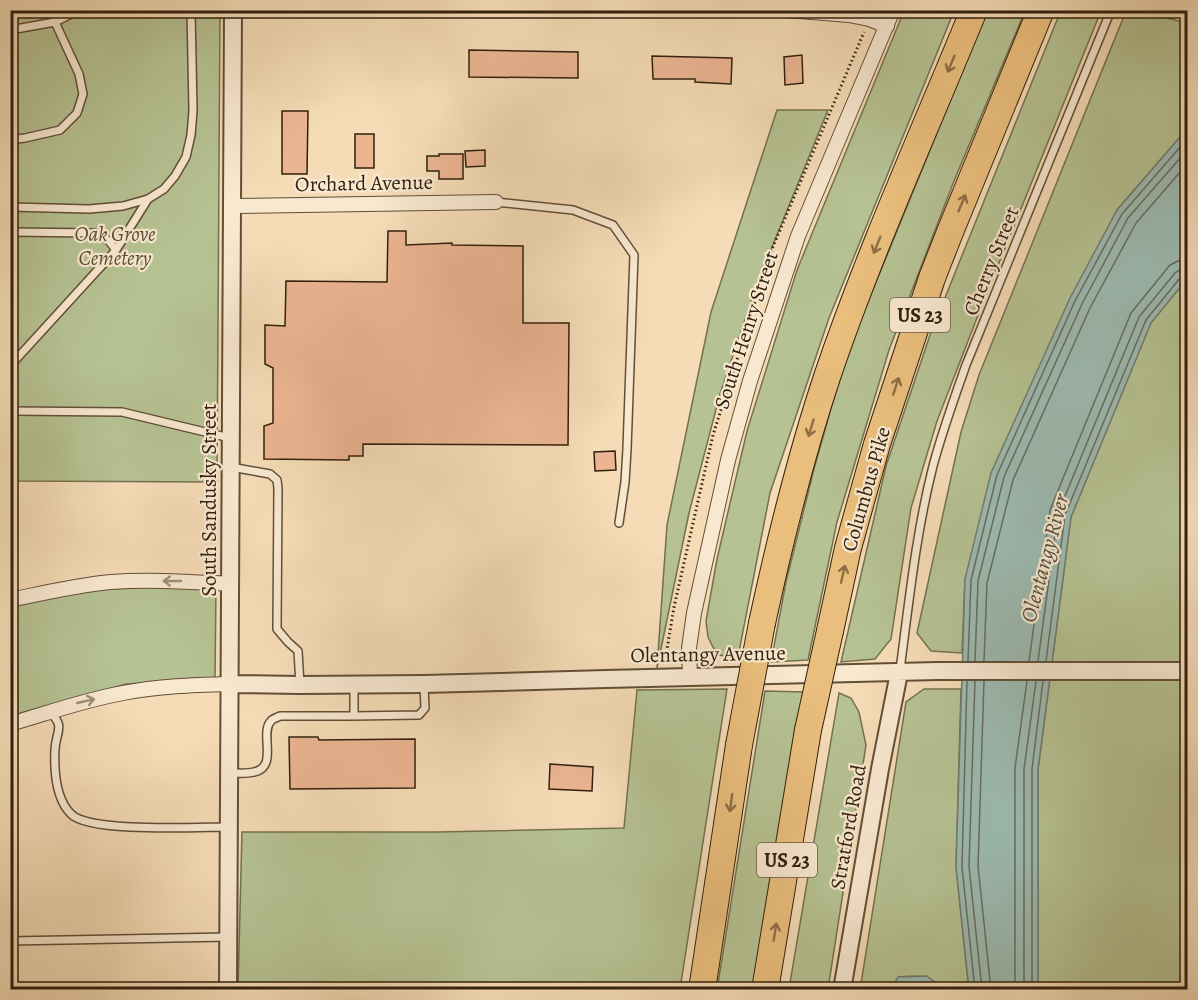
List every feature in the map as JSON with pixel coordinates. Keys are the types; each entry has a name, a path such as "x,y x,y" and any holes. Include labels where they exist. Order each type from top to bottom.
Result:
{"highway":[{"path":"702,990 739,745 762,623 782,533 802,460 827,378 870,262 974,10"},
{"name":"Columbus Pike","path":"765,990 808,730 848,548 877,444 932,278 1041,10"}],"street":[{"name":"South Sandusky Street","path":"228,990 233,10"},
{"path":"788,10 849,15 887,26"},
{"name":"South Henry Street","path":"690,677 693,613 728,460 750,381 798,236 893,10"},
{"name":"Orchard Avenue","path":"232,206 495,202"},
{"path":"10,600 111,582 175,581 231,584"},
{"name":"Olentangy Avenue","path":"230,684 300,686 424,684 937,671 1188,671"},
{"name":"Stratford Road","path":"842,990 899,673"},
{"path":"10,724 78,703 124,693 181,686 230,684"}],"lane":[{"path":"10,140 60,130 77,113 83,94 79,74 55,22 54,10"},
{"path":"10,30 55,22 79,10"},
{"path":"10,207 89,209 123,206 148,199 165,189 186,158 190,135 193,111 191,10"},
{"name":"Cherry Street","path":"899,673 918,533 933,465 966,365 1111,10"},
{"path":"10,366 116,250 148,199"},
{"path":"495,202 573,210 613,225 634,255 627,448 619,523"},
{"path":"10,232 96,233 109,241 116,250"},
{"path":"10,411 122,412 231,438"},
{"path":"231,467 270,474 277,480 277,629 298,651 300,686"},
{"path":"229,773 256,772 264,766 267,757 267,729 271,721 280,716 419,715 425,708 424,684"},
{"path":"354,685 354,716"},
{"path":"49,712 56,718 59,727 55,742 58,789 72,816 105,826 229,827"},
{"path":"10,941 228,937"}],"green space":[{"path":"1061,10 1101,11 937,421 911,508 891,639 875,659 841,662 886,466 930,335"},
{"name":"Oak Grove Cemetery","path":"11,11 220,11 217,482 11,481"},
{"path":"904,11 954,11 829,318 770,493 738,657 717,655 708,637 706,621 717,559 747,431 797,270"},
{"path":"987,11 1025,11 954,181 889,350 837,522 808,660 771,662 786,582 845,358"},
{"path":"1126,11 1139,11 1187,23 1187,129 1117,210 965,579 962,653 931,651 917,633 961,432 979,375"},
{"path":"777,110 828,110 757,284 720,394 689,513 657,668 667,525 711,312"},
{"path":"1187,279 1187,989 1038,990 1038,770 1071,517 1151,322"},
{"path":"177,585 216,588 215,679 126,684 11,716 11,605 79,591"},
{"path":"727,689 680,989 238,989 242,832 437,832 624,828 637,690"},
{"path":"924,689 961,689 956,867 969,989 941,989 932,980 917,976 899,977 891,989 860,990 906,702"},
{"path":"765,691 804,692 754,989 717,990"},
{"path":"839,693 851,698 859,712 866,745 828,989 789,989"}],"water":[{"name":"Olentangy River","path":"1187,129 1187,279 1151,323 1071,517 1038,769 1038,989 969,990 956,867 965,579 991,473 1070,298 1117,210"},
{"path":"927,976 941,989 891,989 898,977"}],"building":[{"path":"469,50 578,52 578,78 469,77"},
{"path":"802,55 803,83 785,85 784,57"},
{"path":"652,56 732,58 731,84 695,82 695,79 653,79"},
{"path":"282,111 308,111 307,174 282,174"},
{"path":"355,134 374,134 374,168 355,168"},
{"path":"485,150 485,166 466,167 465,151"},
{"path":"439,154 463,154 463,179 439,179 439,171 427,171 427,156 439,156"},
{"path":"388,231 406,231 406,245 452,243 452,245 523,246 523,323 569,323 568,445 363,444 363,456 349,456 349,460 264,459 264,426 273,423 273,368 265,364 265,325 285,326 286,281 387,282"},
{"path":"615,451 616,470 595,471 594,452"},
{"path":"289,737 318,737 319,740 415,739 415,788 290,789"},
{"path":"550,764 593,767 592,791 549,789"}]}
